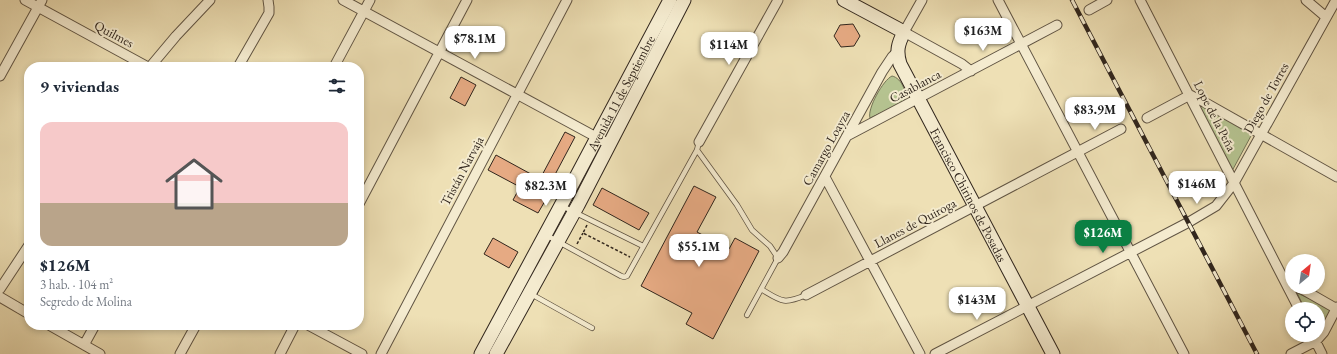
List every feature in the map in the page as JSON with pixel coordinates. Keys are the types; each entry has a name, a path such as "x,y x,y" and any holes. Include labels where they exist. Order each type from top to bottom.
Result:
{"main road":[{"name":"Avenida 11 de Septiembre","path":"481,354 670,0"},
{"name":"Avenida 11 de Septiembre","path":"496,354 574,213 684,0"},
{"path":"844,0 904,32 898,43 897,52"},
{"name":"Francisco Chirinos de Posadas","path":"897,52 900,64 1053,354"}],"street":[{"name":"Quilmes","path":"25,0 40,4 140,62"},
{"path":"153,62 210,0"},
{"path":"241,62 269,13 268,0"},
{"path":"343,0 609,144"},
{"path":"337,62 370,0"},
{"path":"364,194 467,0"},
{"name":"Tristán Narvaja","path":"381,354 567,0"},
{"path":"698,146 778,0"},
{"path":"922,0 904,32 962,64 971,71"},
{"path":"998,0 1184,354"},
{"path":"1089,10 1108,0"},
{"name":"Lope de la Peña","path":"1140,0 1234,183 1285,275"},
{"path":"1306,0 1326,17"},
{"name":"Diego de Torres","path":"1130,252 1189,222 1216,206 1234,183 1336,0"},
{"path":"0,76 40,4"},
{"name":"Casablanca","path":"847,136 1057,25"},
{"name":"Camargo Loayza","path":"778,258 784,252 882,72 897,52"},
{"path":"1147,118 1190,95 1337,178"},
{"name":"Llanes de Quiroga","path":"806,295 1121,129"},
{"path":"825,177 920,354"},
{"path":"935,354 1130,252"},
{"path":"0,289 24,253"},
{"path":"1311,294 1337,308 1325,330"},
{"path":"0,297 24,311"},
{"path":"58,330 100,354"},
{"path":"84,345 92,330"},
{"path":"180,354 193,330"},
{"path":"280,354 292,330"},
{"path":"317,330 362,354"},
{"path":"1291,354 1308,342"},
{"path":"1316,342 1322,354"}],"lane":[{"path":"545,235 624,277 627,276 698,146 752,230 770,246 778,258 747,315"},
{"path":"561,206 643,246"},
{"path":"517,286 592,328"},
{"path":"761,289 782,301 787,302 806,295"}],"path":[{"path":"574,250 590,220"},
{"path":"583,234 636,260"}],"green space":[{"path":"892,76 896,77 904,87 905,100 903,103 870,118 871,108 876,95 884,83"},
{"path":"1193,100 1252,134 1232,171"},
{"path":"1298,294 1317,302 1302,302"},
{"path":"1325,305 1333,309 1325,321"}],"building":[{"path":"853,24 860,36 854,46 841,47 834,36 840,25"},
{"path":"461,77 476,85 465,106 450,98"},
{"path":"565,132 575,137 550,184 556,188 548,202 545,201 538,213 513,200 520,187 488,170 496,155 540,179"},
{"path":"694,186 716,197 697,232 729,249 735,238 759,251 713,339 686,324 692,313 641,286"},
{"path":"602,188 649,213 639,230 593,205"},
{"path":"493,238 518,252 509,268 484,254"}],"railway":[{"path":"1072,0 1257,354"}]}
